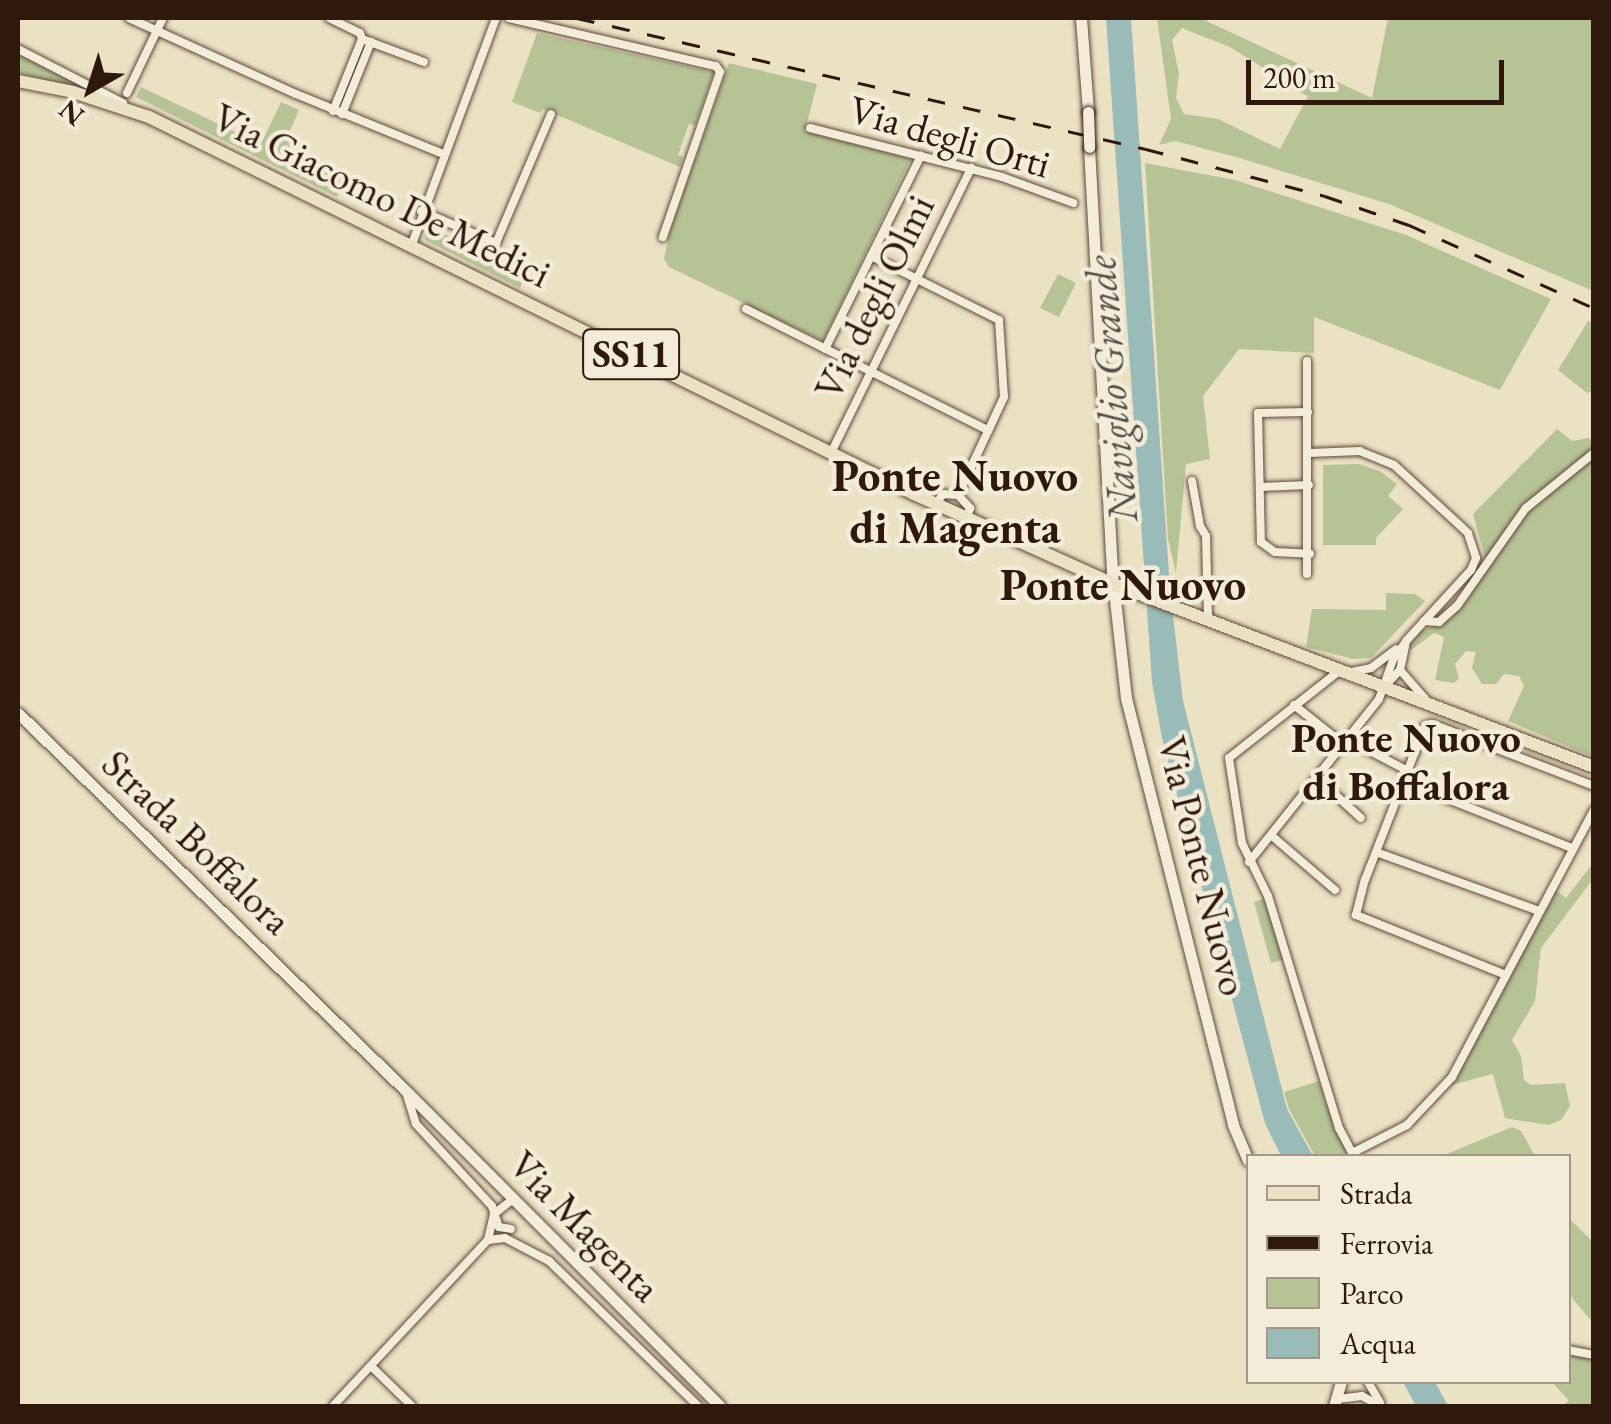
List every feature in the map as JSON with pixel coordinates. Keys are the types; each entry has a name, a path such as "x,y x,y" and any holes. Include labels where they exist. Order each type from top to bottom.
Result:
{"main road":[{"name":"SS11","path":"18,81 74,92 149,116"},
{"name":"Via Giacomo De Medici","path":"149,116 936,504 1122,587"},
{"name":"SS11","path":"1122,587 1594,766"}],"street":[{"path":"129,18 338,112 443,154"},
{"path":"127,93 164,18"},
{"path":"328,18 360,33 366,40 424,62"},
{"path":"412,244 420,211 496,18"},
{"path":"508,18 716,66 720,72 662,237"},
{"name":"Via Ponte Nuovo","path":"1081,18 1112,572 1122,587 1126,698 1233,1125 1246,1155"},
{"path":"338,112 366,40"},
{"path":"18,49 149,116"},
{"path":"420,211 496,243 551,114"},
{"name":"Via degli Orti","path":"810,128 970,168 1072,203"},
{"name":"Via degli Olmi","path":"825,349 921,156"},
{"name":"Via degli Olmi","path":"831,453 970,168"},
{"path":"871,256 999,320 1004,397 958,495"},
{"path":"746,309 988,430"},
{"path":"1307,361 1307,574"},
{"path":"1308,412 1258,413 1264,546 1275,552 1310,554"},
{"path":"1309,453 1354,450 1378,456 1402,472 1468,533 1476,550 1471,570 1392,660 1383,688"},
{"path":"1424,620 1438,622 1457,606 1526,508 1594,453"},
{"path":"1192,481 1200,526 1206,536 1208,620"},
{"path":"1260,487 1309,485"},
{"path":"936,504 943,494 958,495 970,508 966,518"},
{"path":"1352,1154 1339,1128 1268,896 1250,862 1236,821 1228,758 1340,672 1371,668 1407,640"},
{"path":"1250,862 1400,670 1407,640"},
{"path":"1400,670 1413,688 1446,712"},
{"path":"1294,705 1345,741 1408,771"},
{"name":"Strada Boffalora","path":"18,713 330,1018"},
{"path":"1506,975 1356,915 1425,726 1432,724 1594,786"},
{"path":"1519,757 1524,741"},
{"path":"1317,778 1361,818"},
{"path":"1404,782 1572,848"},
{"path":"1355,1154 1407,1124 1452,1077 1594,810"},
{"path":"1272,836 1334,890"},
{"path":"1376,852 1539,910"},
{"name":"Via Magenta","path":"330,1018 720,1406"},
{"name":"Via Magenta","path":"406,1091 416,1124 494,1214 499,1227 512,1230"},
{"path":"333,1406 488,1240 494,1214 512,1200"},
{"path":"488,1240 505,1238 524,1211"},
{"name":"Via Magenta","path":"505,1238 549,1261 698,1406"},
{"path":"371,1366 412,1406"},
{"path":"1369,1384 1382,1406"},
{"path":"1337,1404 1362,1396 1382,1406"}],"green space":[{"path":"1157,18 1200,18 1372,98 1388,18 1593,18 1593,291 1389,204 1175,141 1159,145 1171,119","holes":["1182,28 1230,47 1265,69 1276,82 1308,96 1280,149 1218,119 1184,114 1176,98 1179,74 1172,40"]},
{"path":"537,33 714,72 695,126 689,124 678,155 683,157 680,167 543,109 540,113 512,102"},
{"path":"18,51 97,92 18,73"},
{"path":"729,63 817,84 805,131 911,159 823,341 669,267 664,259 669,234"},
{"path":"141,87 261,144 281,102 299,110 288,135 289,145 345,173 337,197 136,97"},
{"path":"1145,163 1235,180 1406,235 1551,299 1500,390 1314,317 1314,353 1239,349 1203,396 1210,459 1186,464 1176,573 1168,539"},
{"path":"429,219 430,228 493,255 498,250 492,265 523,281 520,288 425,240 424,226"},
{"path":"1058,274 1076,283 1059,317 1040,308"},
{"path":"1588,321 1593,323 1594,391 1587,393 1558,370"},
{"path":"1557,429 1572,441 1589,438 1594,443 1593,757 1508,721 1524,686 1519,676 1504,674 1496,684 1482,684 1472,668 1476,652 1466,651 1455,664 1459,678 1454,683 1435,680 1444,637 1434,633 1411,650 1409,646 1420,631 1443,623 1486,561 1473,514"},
{"path":"1359,464 1380,471 1397,484 1388,496 1403,509 1376,538 1376,545 1323,545 1323,465"},
{"path":"1386,593 1415,594 1425,601 1371,658 1353,659 1306,647 1312,609 1386,610"},
{"path":"1593,863 1593,879 1541,948 1535,1001 1512,1040 1521,1056 1524,1080 1531,1085 1565,1083 1570,1106 1561,1120 1548,1125 1505,1118 1493,1074 1451,1085 1554,889 1566,898"},
{"path":"1264,899 1286,959 1271,963 1254,902"},
{"path":"1319,1081 1351,1154 1314,1154 1284,1092"},
{"path":"1512,1127 1521,1131 1534,1154 1447,1154"},
{"path":"1571,1220 1593,1242 1593,1323 1571,1296"},
{"path":"1571,1348 1593,1353 1593,1406 1562,1406 1569,1401 1554,1384 1571,1384"}],"water":[{"path":"1106,18 1131,18 1170,590 1183,701 1287,1109 1312,1154 1280,1154 1265,1123 1162,738 1152,682"},
{"path":"1404,1384 1436,1384 1448,1406 1416,1406"}],"railway":[{"path":"577,18 1146,149 1325,196 1409,225 1594,308"}],"district":[{"name":"Ponte Nuovo di Magenta","path":"955,502"},
{"name":"Ponte Nuovo","path":"1123,585"},
{"name":"Ponte Nuovo di Boffalora","path":"1406,762"}],"water label":[{"name":"Naviglio Grande","path":"1112,389"}]}
